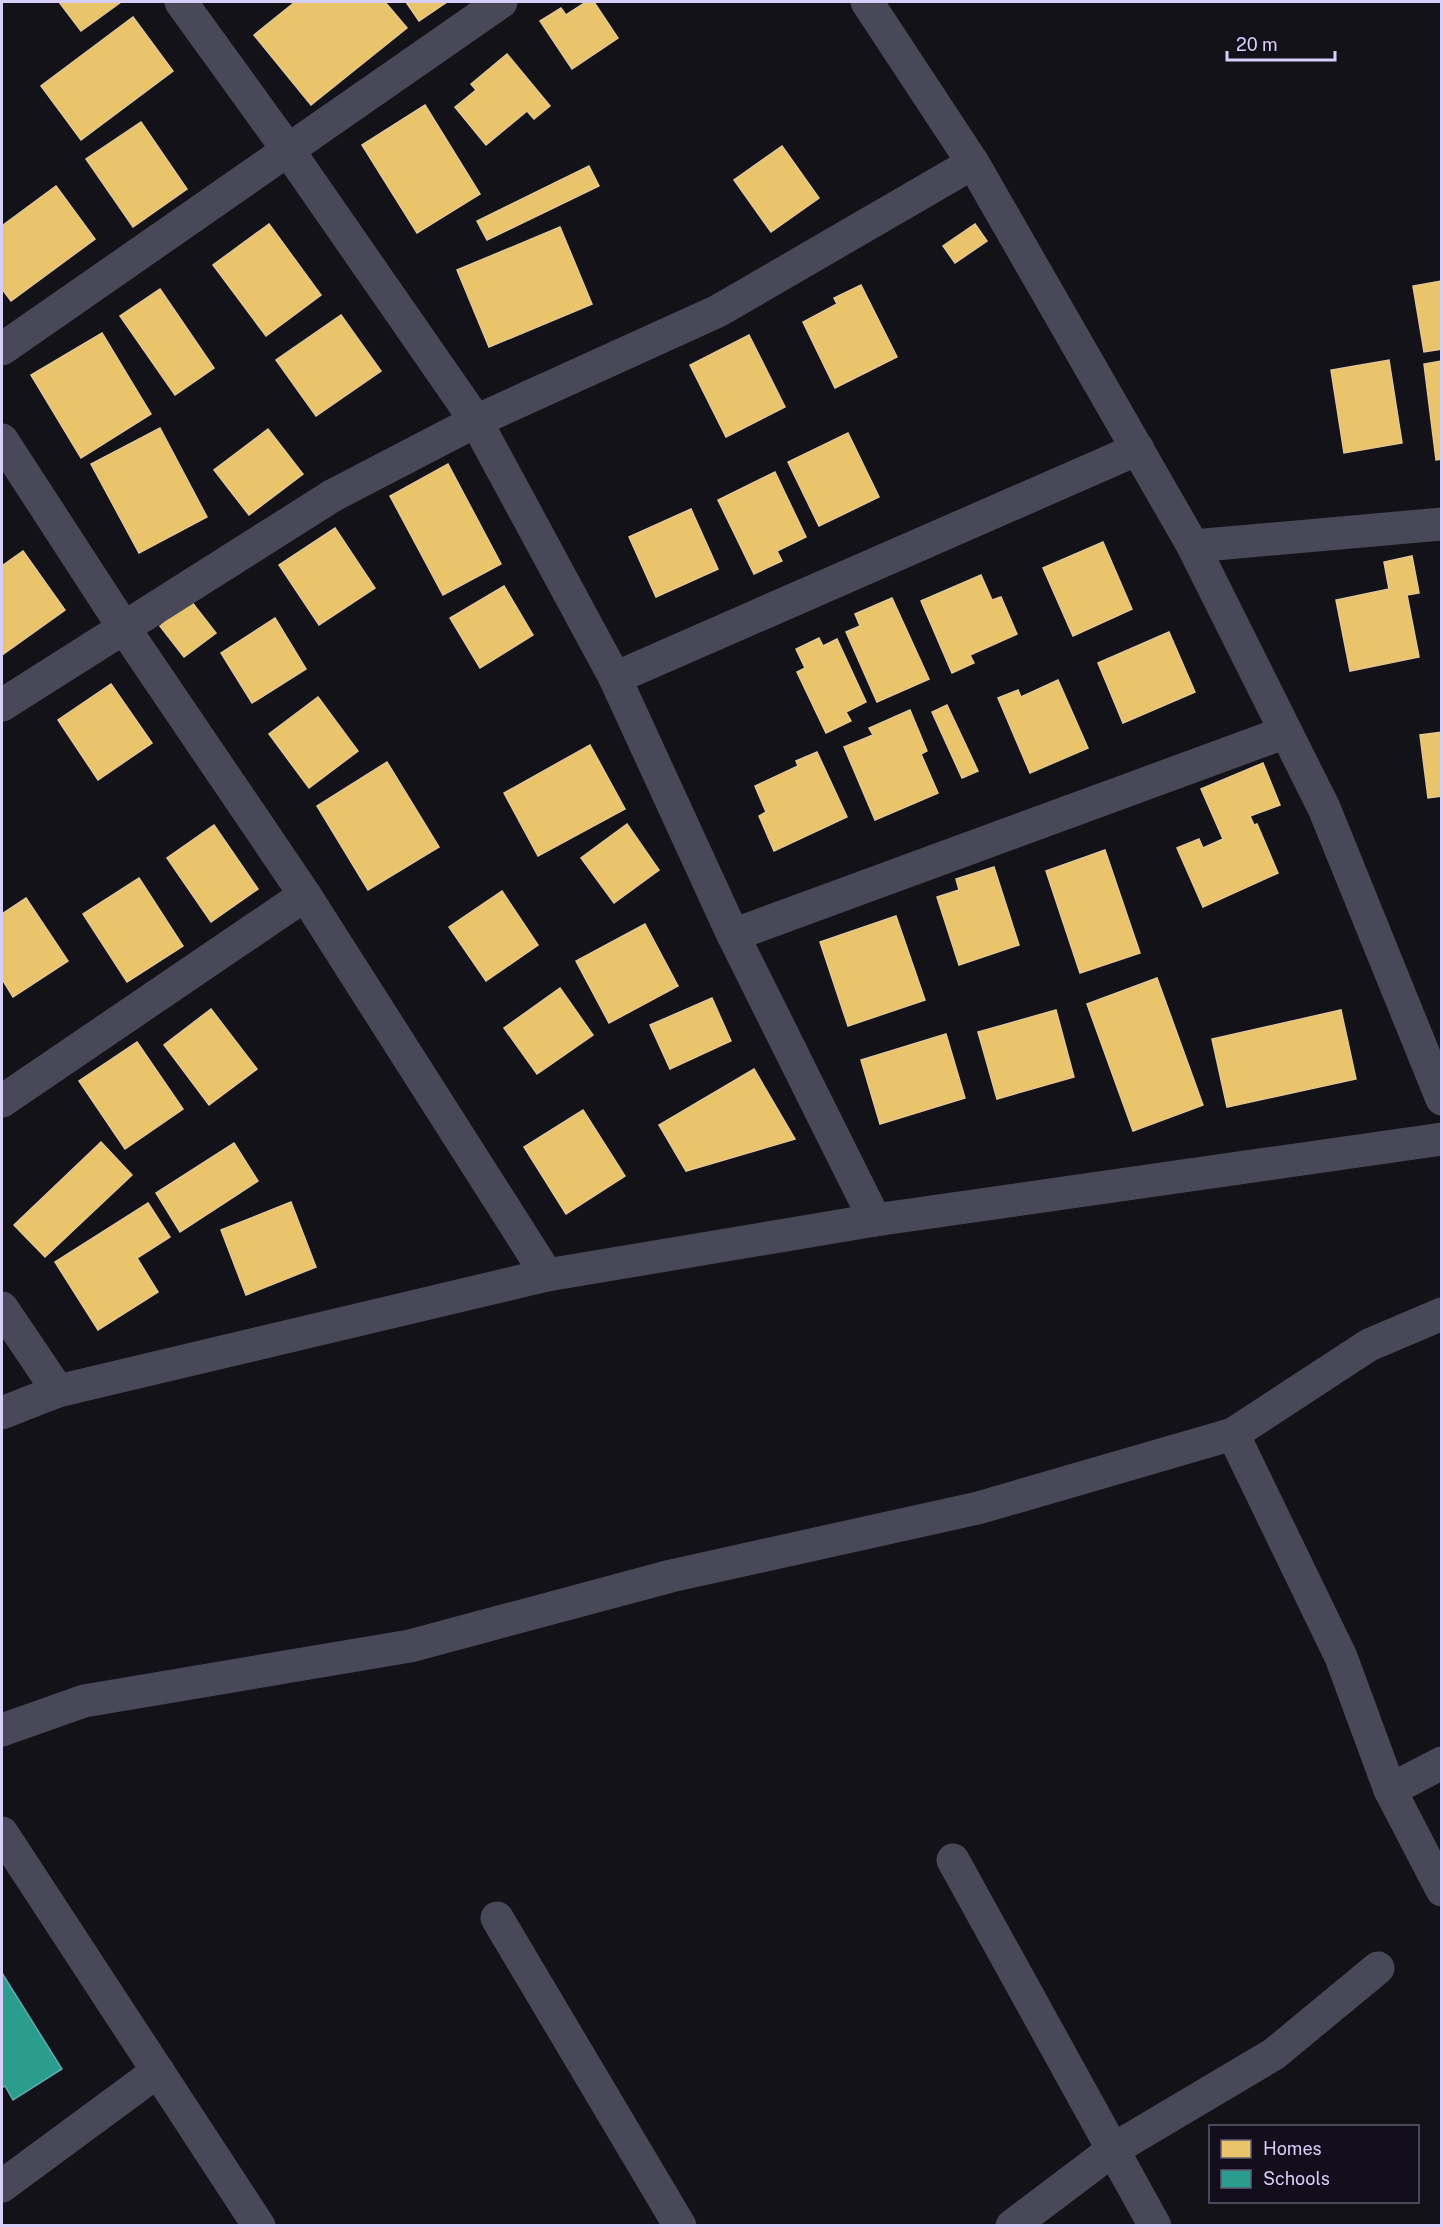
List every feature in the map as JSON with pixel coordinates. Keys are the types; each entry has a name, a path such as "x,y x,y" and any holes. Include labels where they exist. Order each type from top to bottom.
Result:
{"street":[{"path":"181,2 288,150 476,421 615,678 733,935 875,1220"},
{"path":"2,349 501,2"},
{"path":"867,2 973,164 1193,546 1324,808 1442,1099"},
{"path":"2,705 332,496 476,421 718,311 973,164"},
{"path":"2,440 124,628 305,896 547,1275"},
{"path":"615,678 1138,449"},
{"path":"1193,546 1442,524"},
{"path":"733,935 1286,732"},
{"path":"2,1101 305,896"},
{"path":"2,1413 58,1391 547,1275 875,1220 1442,1138"},
{"path":"2,1308 58,1391"},
{"path":"2,1730 84,1701 410,1646 671,1576 978,1508 1233,1434 1369,1345 1442,1314"},
{"path":"1233,1434 1341,1657 1390,1790 1442,1890"},
{"path":"1390,1790 1442,1762"},
{"path":"2,1833 259,2226"},
{"path":"953,1860 1155,2226"},
{"path":"497,1918 680,2226"},
{"path":"1012,2226 1114,2149 1274,2054 1377,1968"},
{"path":"2,2186 158,2071"}],"building: Homes":[{"path":"59,2 121,2 81,31"},
{"path":"295,2 385,2 407,28 311,105 254,35"},
{"path":"406,2 447,2 419,21"},
{"path":"586,2 594,2 618,38 572,69 540,21 561,8 566,15"},
{"path":"133,17 173,71 81,140 41,86"},
{"path":"507,54 550,106 534,119 527,111 486,145 455,107 476,90 471,84"},
{"path":"425,105 480,194 417,233 362,145"},
{"path":"141,122 187,189 133,227 86,159"},
{"path":"782,146 819,198 771,232 734,180"},
{"path":"589,166 599,186 487,240 477,221"},
{"path":"56,186 95,239 11,301 2,289 2,226"},
{"path":"269,224 321,295 266,336 213,265"},
{"path":"975,224 987,241 955,263 943,246"},
{"path":"560,227 592,304 489,347 457,270"},
{"path":"1442,281 1442,349 1424,352 1413,286"},
{"path":"861,285 897,357 835,388 803,322 837,304 834,298"},
{"path":"160,289 214,368 175,395 120,316"},
{"path":"341,315 381,371 316,416 276,360"},
{"path":"102,333 151,414 81,458 31,375"},
{"path":"749,335 785,407 726,437 690,365"},
{"path":"1389,360 1402,443 1344,453 1331,370"},
{"path":"1442,361 1442,459 1436,460 1424,364"},
{"path":"160,428 207,517 139,553 91,464"},
{"path":"268,429 303,474 249,515 214,470"},
{"path":"848,433 879,497 819,526 788,462"},
{"path":"448,464 501,564 443,595 390,496"},
{"path":"775,472 806,537 777,551 782,561 754,574 718,500"},
{"path":"691,509 718,569 656,597 629,537"},
{"path":"335,528 375,588 319,625 279,565"},
{"path":"1103,542 1132,609 1073,636 1043,568"},
{"path":"23,551 65,610 2,655 2,566"},
{"path":"1412,556 1419,593 1407,595 1419,657 1350,671 1336,600 1389,589 1384,562"},
{"path":"981,575 992,600 1001,597 1017,634 970,655 974,663 952,673 921,601"},
{"path":"504,586 533,635 480,668 450,618"},
{"path":"892,598 929,679 877,702 846,632 860,626 855,614"},
{"path":"191,601 216,633 184,657 160,626"},
{"path":"275,618 306,669 252,703 221,653"},
{"path":"1169,632 1195,692 1123,723 1098,663"},
{"path":"819,638 823,646 837,639 866,702 846,712 851,721 826,733 797,672 805,668 796,649"},
{"path":"1058,680 1088,748 1030,773 998,698 1018,690 1021,697"},
{"path":"111,684 152,743 98,780 58,720"},
{"path":"318,697 358,751 309,788 269,734"},
{"path":"947,705 978,771 962,778 932,712"},
{"path":"910,710 927,751 921,754 938,793 875,820 844,747 873,735 869,728"},
{"path":"1442,732 1442,796 1428,798 1420,735"},
{"path":"590,745 625,809 538,856 504,793"},
{"path":"817,752 847,817 774,851 759,816 766,812 755,786 798,766 796,761"},
{"path":"387,762 439,847 368,890 317,806"},
{"path":"1263,763 1280,805 1250,816 1254,825 1257,824 1278,873 1203,907 1177,848 1199,839 1203,848 1223,839 1201,789"},
{"path":"627,824 659,870 614,903 581,858"},
{"path":"214,825 258,889 211,922 167,858"},
{"path":"1105,850 1140,953 1080,973 1046,871"},
{"path":"994,867 1019,945 959,965 937,897 959,890 956,879"},
{"path":"139,878 183,946 127,982 83,914"},
{"path":"502,891 538,945 486,981 449,927"},
{"path":"26,898 68,961 13,997 2,979 2,914"},
{"path":"896,916 925,1000 848,1026 820,942"},
{"path":"645,924 678,986 609,1023 576,961"},
{"path":"1157,978 1203,1105 1133,1131 1087,1004"},
{"path":"560,988 593,1035 537,1074 504,1028"},
{"path":"712,998 731,1041 670,1069 650,1025"},
{"path":"211,1009 257,1069 209,1105 164,1045"},
{"path":"1056,1010 1074,1077 997,1099 978,1032"},
{"path":"1341,1010 1356,1079 1227,1107 1212,1039"},
{"path":"946,1034 965,1098 880,1124 861,1060"},
{"path":"137,1042 183,1109 125,1149 79,1081"},
{"path":"754,1069 795,1139 686,1171 659,1125"},
{"path":"583,1110 625,1176 566,1214 524,1147"},
{"path":"101,1142 132,1175 45,1257 14,1225"},
{"path":"234,1143 258,1181 180,1232 156,1193"},
{"path":"291,1202 316,1267 246,1295 221,1230"},
{"path":"148,1203 170,1237 137,1258 158,1292 98,1330 55,1262"}],"building: Schools":[{"path":"2,1973 62,2069 13,2100 5,2086 2,2088"}]}
